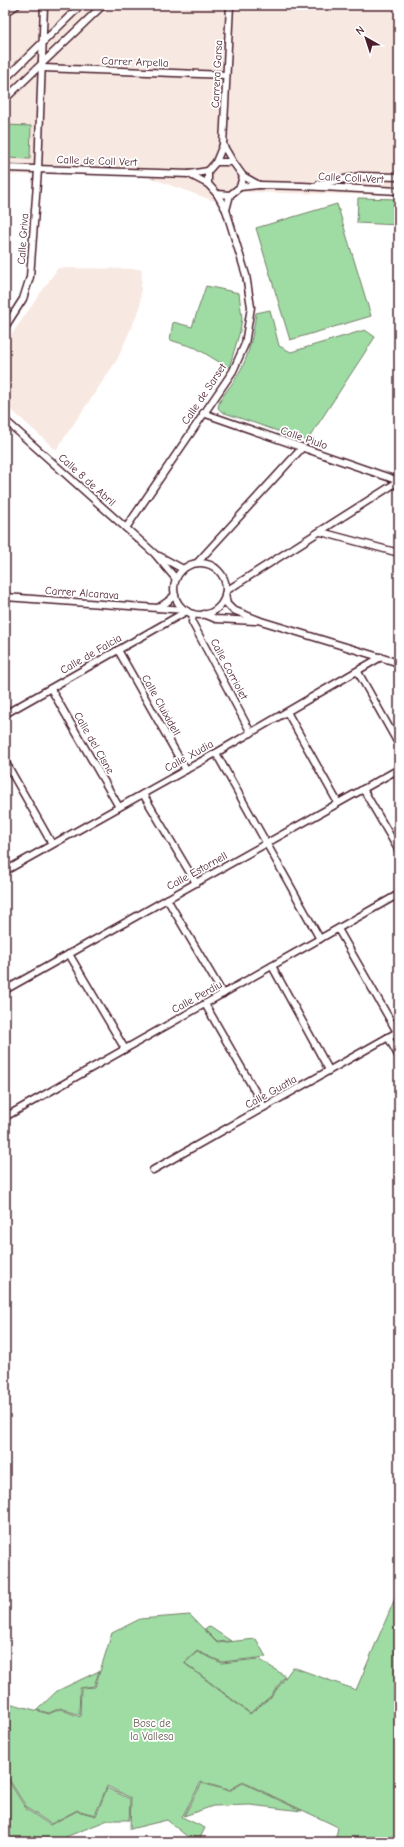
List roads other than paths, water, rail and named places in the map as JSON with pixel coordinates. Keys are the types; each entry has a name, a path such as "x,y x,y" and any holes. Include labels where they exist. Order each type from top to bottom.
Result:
{"street":[{"path":"5,13 17,5"},
{"name":"Calle Griva","path":"5,327 23,299 30,277 38,170 43,66 44,5"},
{"path":"5,79 81,5"},
{"path":"5,99 43,66 103,5"},
{"name":"Carrera Garsa","path":"216,162 223,145 230,5"},
{"name":"Carrer Arpella","path":"43,66 226,75"},
{"path":"223,145 243,176 240,187 230,195 226,210"},
{"path":"230,195 217,194 208,184 208,171 216,162 233,162"},
{"name":"Calle de Coll Vert","path":"5,168 189,174 208,171"},
{"name":"Calle de Coll Vert","path":"189,174 208,184"},
{"name":"Calle Coll Vert","path":"243,176 259,185"},
{"name":"Calle Coll Vert","path":"302,186 360,176 399,177"},
{"name":"Calle Coll Vert","path":"240,187 259,185 302,186 399,191"},
{"name":"Calle de Sarset","path":"126,528 233,371 245,344 251,307 246,276 226,210 217,194"},
{"name":"Calle Piulo","path":"203,413 399,481"},
{"name":"Calle 8 de Abril","path":"5,420 155,554 176,579"},
{"path":"261,621 216,619 204,614 188,612 177,601 175,595 176,579 183,569 197,563 302,448"},
{"path":"204,614 217,608 225,592 399,481"},
{"path":"321,532 399,553"},
{"name":"Calle 8 de Abril","path":"155,554 183,569"},
{"path":"197,563 214,567 220,572 224,580 228,604 233,610 261,621 399,663"},
{"path":"158,608 175,595"},
{"name":"Carrer Alcarava","path":"5,597 158,608 188,612"},
{"name":"Calle de Falcia","path":"5,714 188,612"},
{"name":"Calle Corriolet","path":"188,612 252,732"},
{"name":"Calle Cluixidell","path":"118,650 186,770"},
{"name":"Calle Xudia","path":"5,870 186,770 358,672 381,657"},
{"path":"358,672 399,745"},
{"name":"Calle del Cisne","path":"51,689 119,807"},
{"path":"287,712 338,803"},
{"path":"216,753 320,939"},
{"path":"5,761 52,844"},
{"name":"Calle Estornell","path":"5,990 399,769"},
{"path":"363,789 399,851"},
{"path":"143,794 196,883"},
{"name":"Calle Perdiu","path":"5,1117 399,894"},
{"path":"167,899 223,994"},
{"path":"338,929 398,1031"},
{"path":"70,954 124,1049"},
{"path":"272,966 329,1070"},
{"path":"205,1004 264,1107"},
{"name":"Calle Guatla","path":"153,1170 398,1031"},
{"path":"388,1037 399,1057"}],"park label":[{"name":"Bosc de la Vallesa","path":"152,1729"}]}
